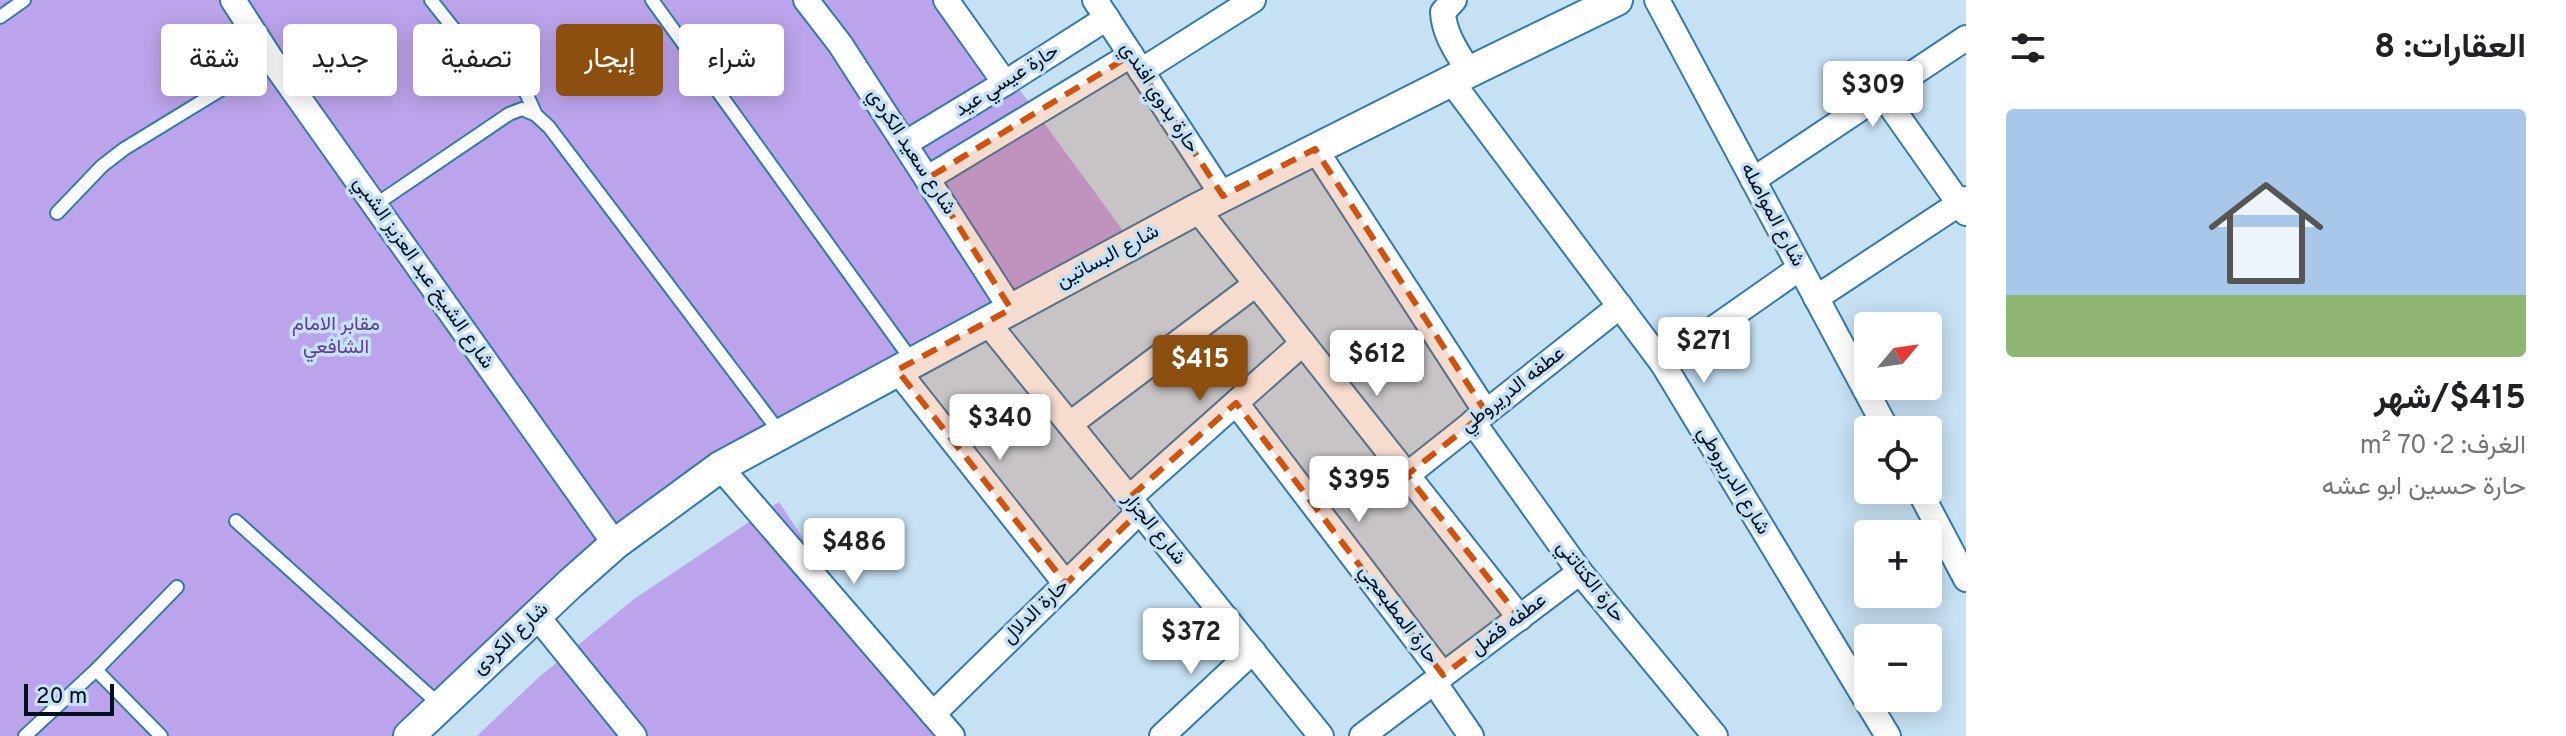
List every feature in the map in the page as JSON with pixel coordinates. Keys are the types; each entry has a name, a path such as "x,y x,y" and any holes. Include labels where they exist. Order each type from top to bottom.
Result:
{"street":[{"name":"شارع سعيد الكردي","path":"806,0 840,44 928,178 999,315"},
{"path":"946,0 1005,83"},
{"path":"928,178 1253,0"},
{"name":"شارع الدريروطي","path":"1454,0 1443,12 1443,23 1460,76 1663,364 1888,736"},
{"name":"شارع البساتين","path":"615,544 720,467 905,366 1210,202 1617,0"},
{"name":"شارع المواصله","path":"1657,0 1879,416"},
{"name":"شارع الشيخ عبد العزيز الشبي","path":"239,2 271,59 615,544"},
{"name":"حارة عيسي عيد","path":"906,143 1005,83 1101,9"},
{"name":"حارة بدوي افندي","path":"1101,9 1136,63 1256,284 1520,618"},
{"path":"1753,180 1966,38"},
{"path":"1816,298 1964,206 1882,94"},
{"name":"حارة الكتاتني","path":"1315,149 1479,417 1580,572 1715,736"},
{"path":"1663,364 1800,268"},
{"path":"1070,424 1256,284"},
{"name":"عطفه الدريروطي","path":"1407,475 1620,306"},
{"name":"شارع الجزار","path":"999,315 1070,424 1321,736"},
{"name":"حارة الدلال","path":"933,714 1066,584 1135,505 1236,403 1303,343"},
{"path":"905,366 1066,584"},
{"name":"حارة المطبعجي","path":"1236,403 1439,678 1471,736"},
{"path":"720,467 952,736"},
{"path":"1926,504 1966,579"},
{"name":"شارع الكردى","path":"414,734 536,615 615,544"},
{"name":"عطفه فضل","path":"1362,736 1580,572"},
{"path":"536,615 634,736"},
{"path":"1162,736 1190,726 1253,651"}],"lane":[{"path":"0,17 24,0"},
{"path":"431,0 465,43 496,62 515,79 526,93 536,115 559,139 781,434"},
{"path":"652,0 905,366"},
{"path":"57,213 102,166 124,149 271,59"},
{"path":"375,205 509,114 522,109 536,115"},
{"path":"236,521 441,706"},
{"path":"25,736 96,670 177,587"},
{"path":"96,670 161,736"}],"highlighted area":[{"path":"1131,55 1223,196 1315,149 1486,412 1407,475 1520,618 1443,675 1236,403 1129,498 1140,511 1066,584 897,370 1011,309 928,178"}],"green space":[{"name":"مقابر الامام الشافعي","path":"0,0 954,0 1129,239 704,471 400,736 0,736"},
{"path":"779,502 935,736 477,736 538,678 634,599"}]}
